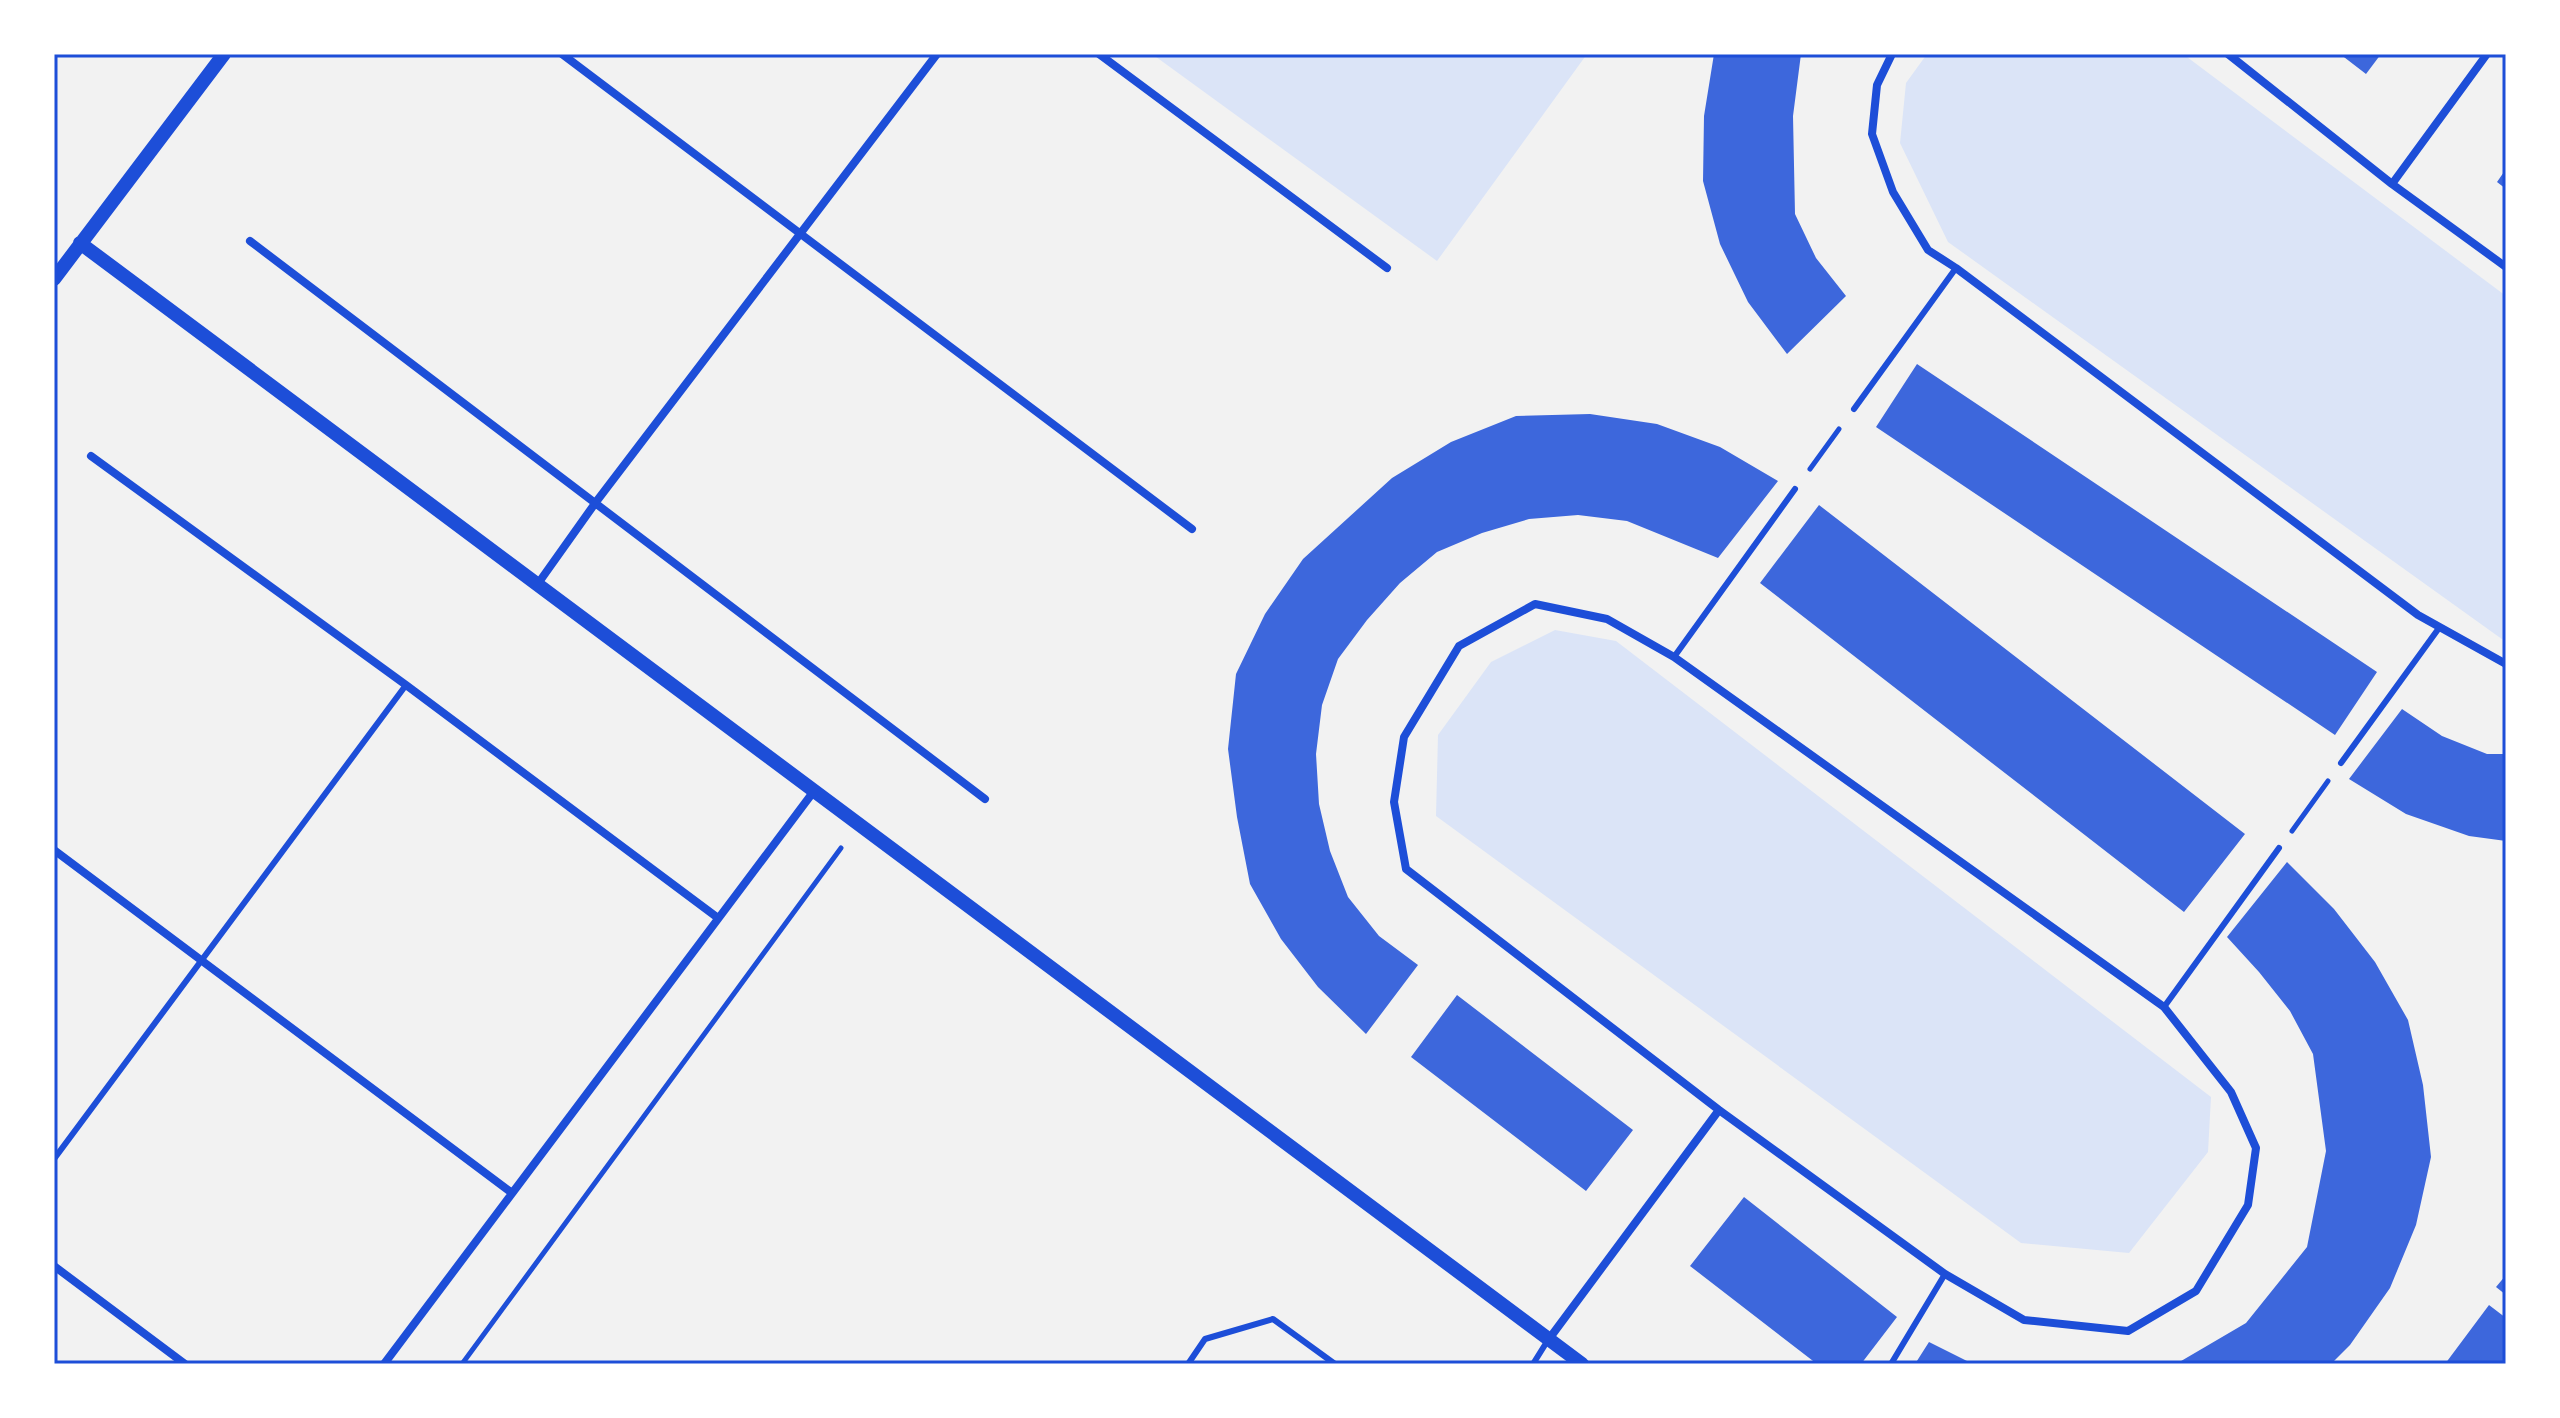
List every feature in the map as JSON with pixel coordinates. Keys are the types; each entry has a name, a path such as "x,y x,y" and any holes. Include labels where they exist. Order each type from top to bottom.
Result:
{"street":[{"path":"54,279 224,54"},
{"path":"562,54 1192,529"},
{"path":"537,585 596,502 937,54"},
{"path":"1099,54 1387,268"},
{"path":"1892,54 1877,85 1872,134 1893,192 1928,250 2418,615 2506,664"},
{"path":"2228,54 2392,184 2506,267"},
{"path":"2392,184 2487,54"},
{"path":"250,241 985,799"},
{"path":"80,243 1582,1364"},
{"path":"91,456 406,685 718,918"},
{"path":"1535,604 1607,619 1674,657 2164,1007 2231,1092 2256,1148 2248,1205 2196,1291 2128,1331 2024,1320 1945,1274 1719,1110 1406,869 1394,802 1404,737 1459,646 1535,604"},
{"path":"384,1364 814,791"},
{"path":"54,850 512,1193"},
{"path":"1549,1339 1719,1110"},
{"path":"54,1266 185,1364"}],"lane":[{"path":"1854,409 1956,268"},
{"path":"1674,657 1795,489"},
{"path":"2341,763 2439,628"},
{"path":"54,1159 406,685"},
{"path":"2164,1007 2279,848"},
{"path":"1891,1364 1945,1274"},
{"path":"1188,1364 1205,1339 1273,1319 1335,1364"},
{"path":"1533,1364 1549,1339"}],"path":[{"path":"1795,489 1854,409"},
{"path":"2279,848 2341,763"},
{"path":"462,1364 858,824"}],"shaded area":[{"path":"1152,54 1587,54 1437,261"},
{"path":"1927,54 2183,54 2506,296 2506,642 1948,242 1900,143 1906,83"},
{"path":"1555,630 1616,641 2211,1097 2208,1152 2129,1253 2021,1243 1436,816 1438,735 1491,662"}],"building":[{"path":"1714,54 1801,54 1793,116 1795,214 1816,258 1846,296 1787,354 1748,302 1720,244 1703,181 1704,116"},
{"path":"2340,54 2381,54 2366,74"},
{"path":"2506,169 2506,189 2497,182"},
{"path":"1917,364 2377,672 2335,735 1876,427"},
{"path":"1590,414 1657,424 1720,447 1778,481 1718,558 1627,521 1578,515 1529,519 1482,533 1437,552 1400,583 1367,620 1338,659 1322,705 1316,754 1319,804 1330,851 1348,897 1379,936 1418,965 1366,1034 1318,987 1281,939 1250,884 1228,749 1236,674 1265,614 1303,559 1392,478 1451,442 1516,416"},
{"path":"1819,505 2245,834 2184,912 1760,583"},
{"path":"2402,709 2442,736 2487,754 2506,754 2506,841 2469,836 2406,814 2349,779"},
{"path":"2287,862 2334,909 2375,962 2408,1020 2423,1085 2431,1157 2416,1225 2390,1288 2350,1345 2331,1364 2176,1364 2246,1323 2307,1247 2326,1151 2313,1054 2290,1011 2227,937"},
{"path":"1457,995 1633,1130 1586,1191 1411,1057"},
{"path":"1744,1197 1897,1317 1861,1364 1817,1364 1690,1266"},
{"path":"2506,1275 2506,1295 2496,1287"},
{"path":"2489,1305 2506,1318 2506,1364 2445,1364"},
{"path":"1929,1342 1973,1364 1915,1364"}]}
